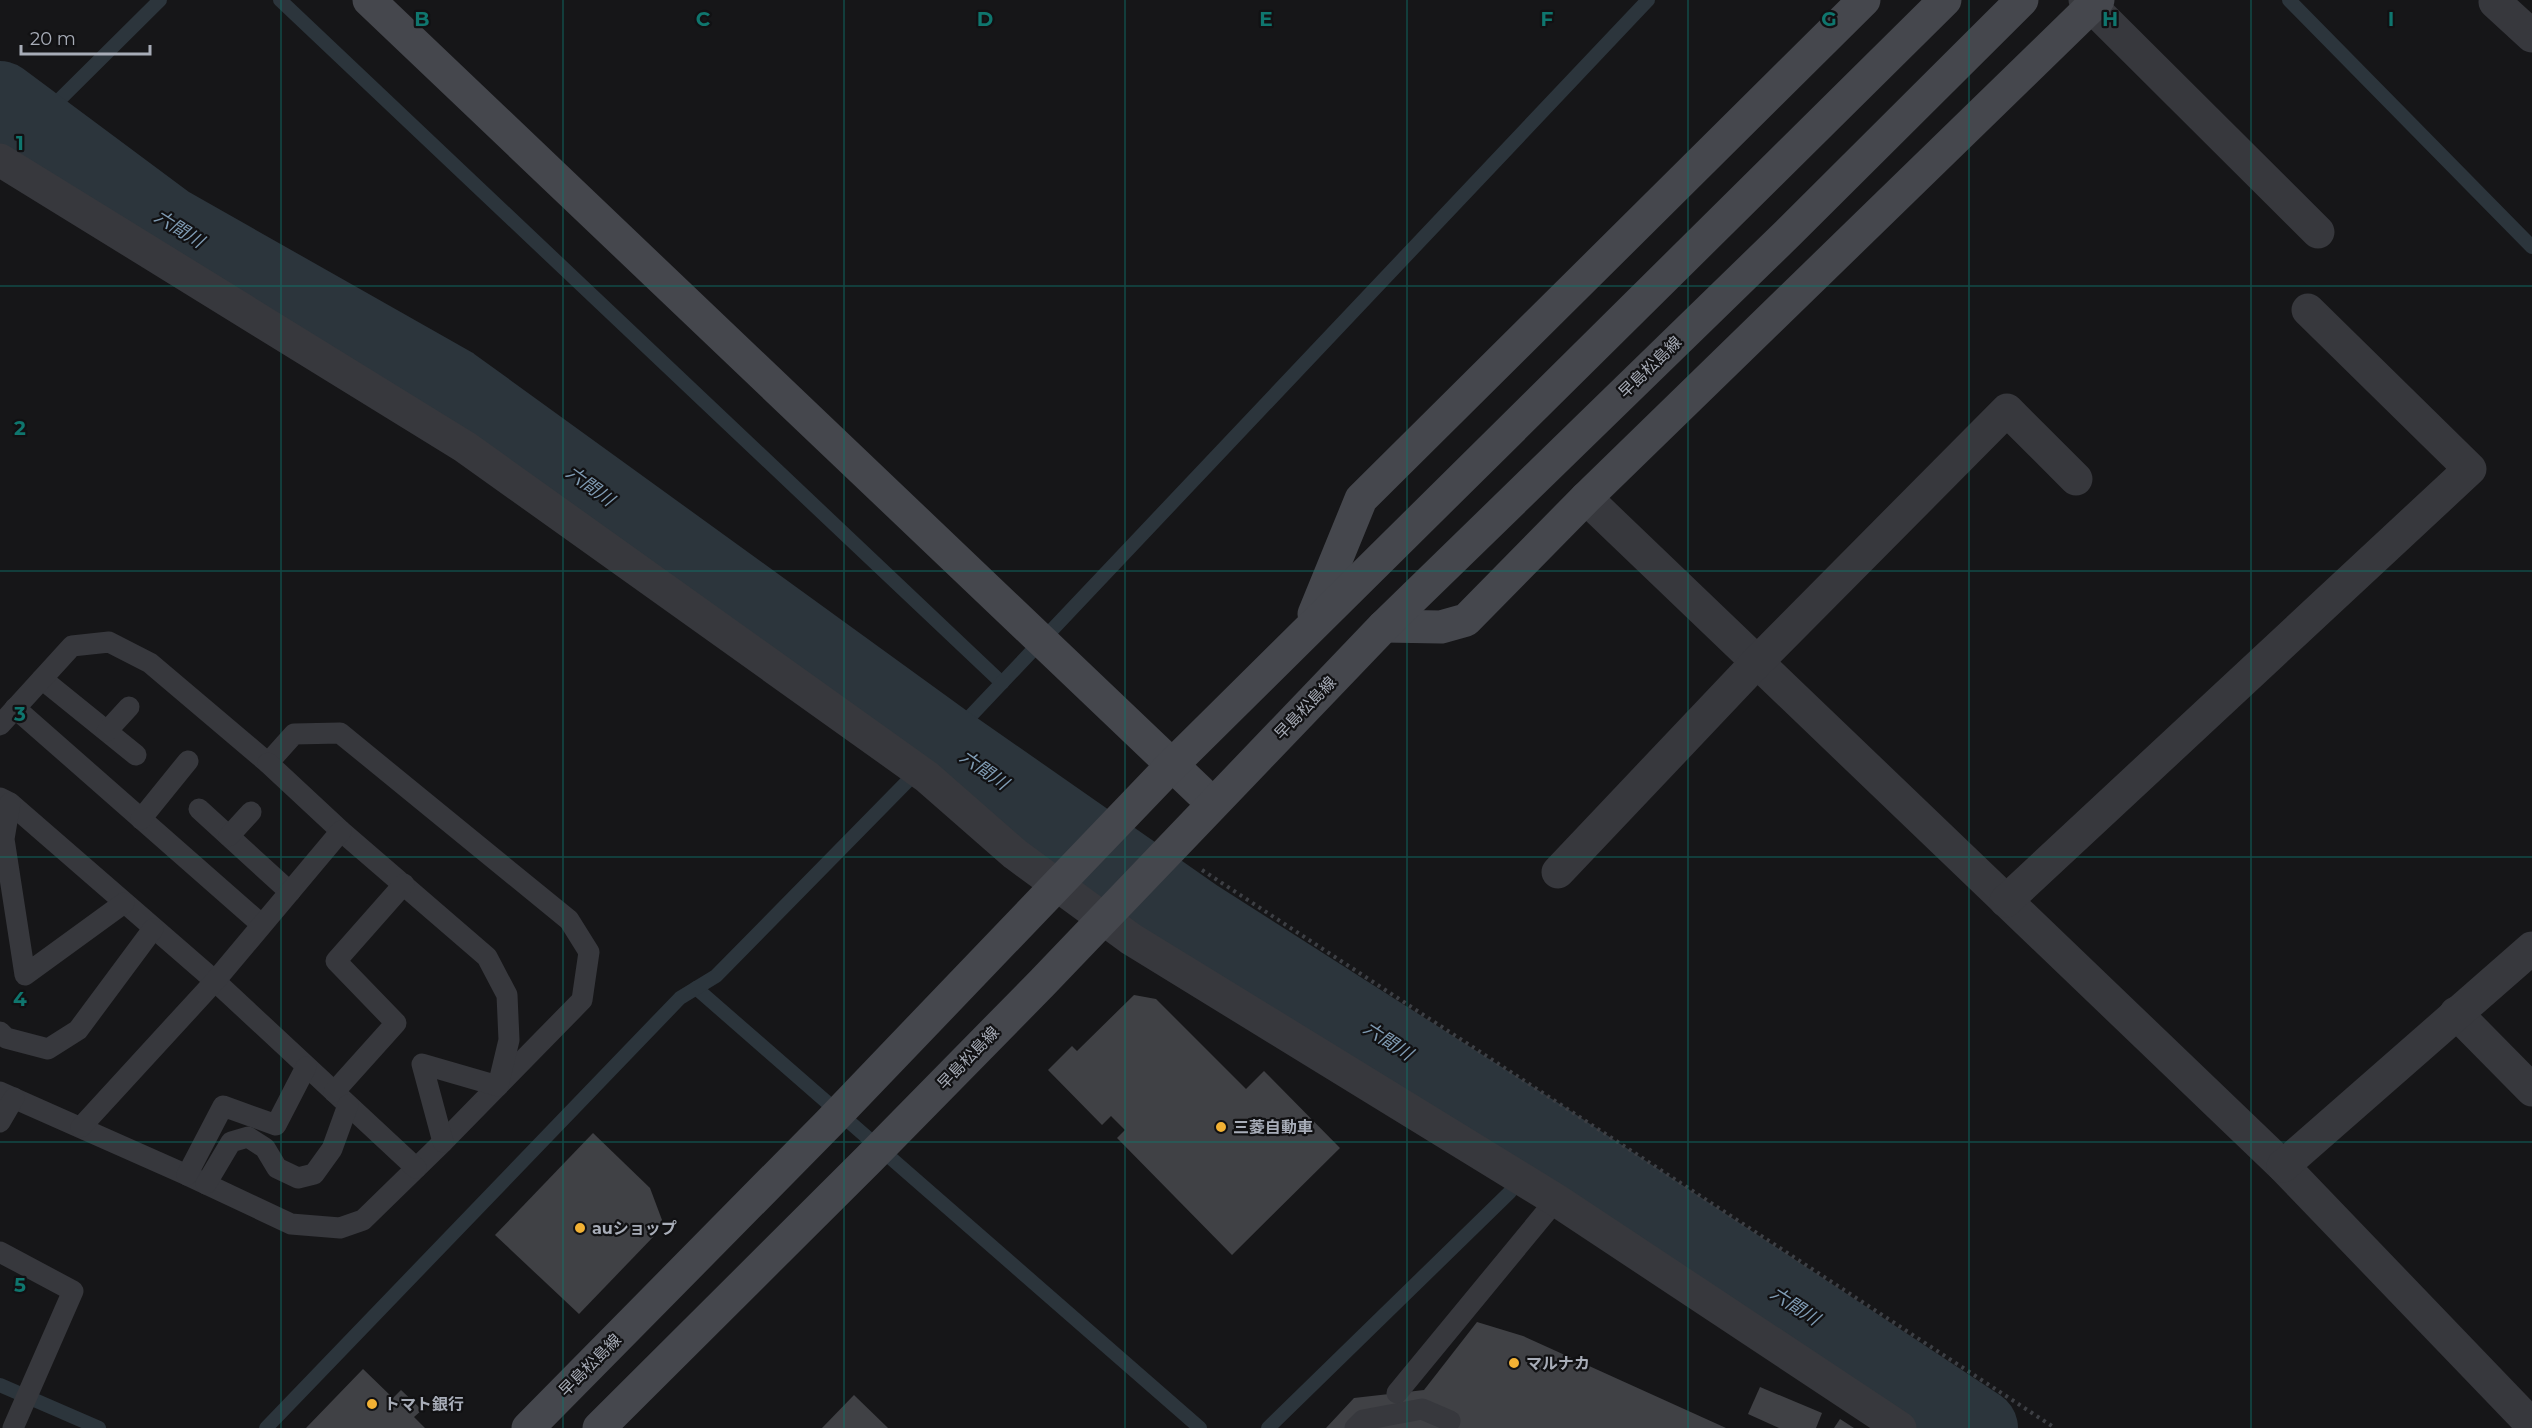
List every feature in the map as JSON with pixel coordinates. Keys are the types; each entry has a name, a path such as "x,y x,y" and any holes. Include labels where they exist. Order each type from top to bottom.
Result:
{"main road":[{"path":"369,0 1212,804"},
{"path":"1309,627 1361,499 1864,0"},
{"name":"早島松島線","path":"528,1428 829,1123 1172,765 1945,0"},
{"name":"早島松島線","path":"599,1428 896,1132 1112,911 1384,626 1788,233 2022,0"},
{"path":"1384,626 1441,627 1466,621 1586,498 2091,2"}],"street":[{"path":"2091,2 2318,232"},
{"path":"2495,2 2532,36"},
{"path":"0,160 465,447 914,768 1015,854 1065,877 1112,911 1167,963 1556,1200 1900,1428"},
{"path":"2006,901 2470,469 2308,310"},
{"path":"1558,872 1757,662 2007,410 2076,479"},
{"path":"1586,498 2283,1166 2532,1425"},
{"path":"2283,1166 2532,948"},
{"path":"2456,1013 2532,1090"}],"lane":[{"path":"0,725 72,646 109,642 150,663 268,763 341,831 487,957 507,995 509,1040 498,1086"},
{"path":"42,679 136,755"},
{"path":"107,731 129,707"},
{"path":"15,708 261,924"},
{"path":"0,1122 7,1095 197,1179 291,1224 340,1228 363,1220 582,1000 589,952 569,921 340,733 294,734 268,763"},
{"path":"141,819 188,761"},
{"path":"5,800 215,981 416,1168"},
{"path":"5,800 4,839 25,975 124,903"},
{"path":"199,809 290,892"},
{"path":"229,836 250,812"},
{"path":"81,1127 215,981 341,831"},
{"path":"197,1179 231,1142 248,1137 265,1148 277,1168 298,1178 315,1174 332,1149 341,1099 396,1023 336,961 404,884"},
{"path":"0,1032 6,1038 48,1049 78,1030 153,929"},
{"path":"443,1142 422,1064 498,1086"},
{"path":"197,1179 223,1106 276,1125 306,1067"},
{"path":"1397,1392 1556,1200"},
{"path":"0,1252 73,1291 16,1422"},
{"path":"1355,1428 1363,1420 1422,1409 1450,1421"}],"path":[{"path":"1196,866 1327,954 2055,1428"}],"building":[{"name":"三菱自動車","path":"1134,995 1156,999 1246,1089 1264,1071 1340,1148 1232,1255 1117,1138 1125,1130 1111,1116 1102,1125 1048,1070 1072,1046 1077,1051"},
{"name":"auショップ","path":"593,1133 650,1188 662,1220 655,1235 579,1314 495,1235"},
{"name":"マルナカ","path":"1477,1322 1523,1336 1726,1428 1326,1428 1354,1398 1424,1390"},
{"name":"トマト銀行","path":"363,1369 393,1398 401,1390 422,1410 414,1417 425,1428 306,1428"},
{"path":"1760,1387 1822,1413 1816,1428 1779,1428 1748,1414"},
{"path":"854,1395 888,1428 822,1428"},
{"path":"1840,1419 1854,1428 1834,1428"}],"waterway":[{"path":"34,125 160,0"},
{"path":"280,0 1002,683"},
{"path":"266,1428 680,998 716,976 945,743 1648,0"},
{"path":"2289,0 2532,247"},
{"name":"六間川","path":"0,100 168,225 452,386 945,743 1197,919 1542,1139 1979,1428"},
{"path":"696,988 1200,1428"},
{"path":"1531,1159 1542,1139"},
{"path":"1268,1428 1510,1192"},
{"path":"0,1385 99,1428"}],"place":[{"name":"三菱自動車","path":"1221,1127"},
{"name":"auショップ","path":"580,1228"},
{"name":"マルナカ","path":"1514,1363"},
{"name":"トマト銀行","path":"372,1404"}]}
